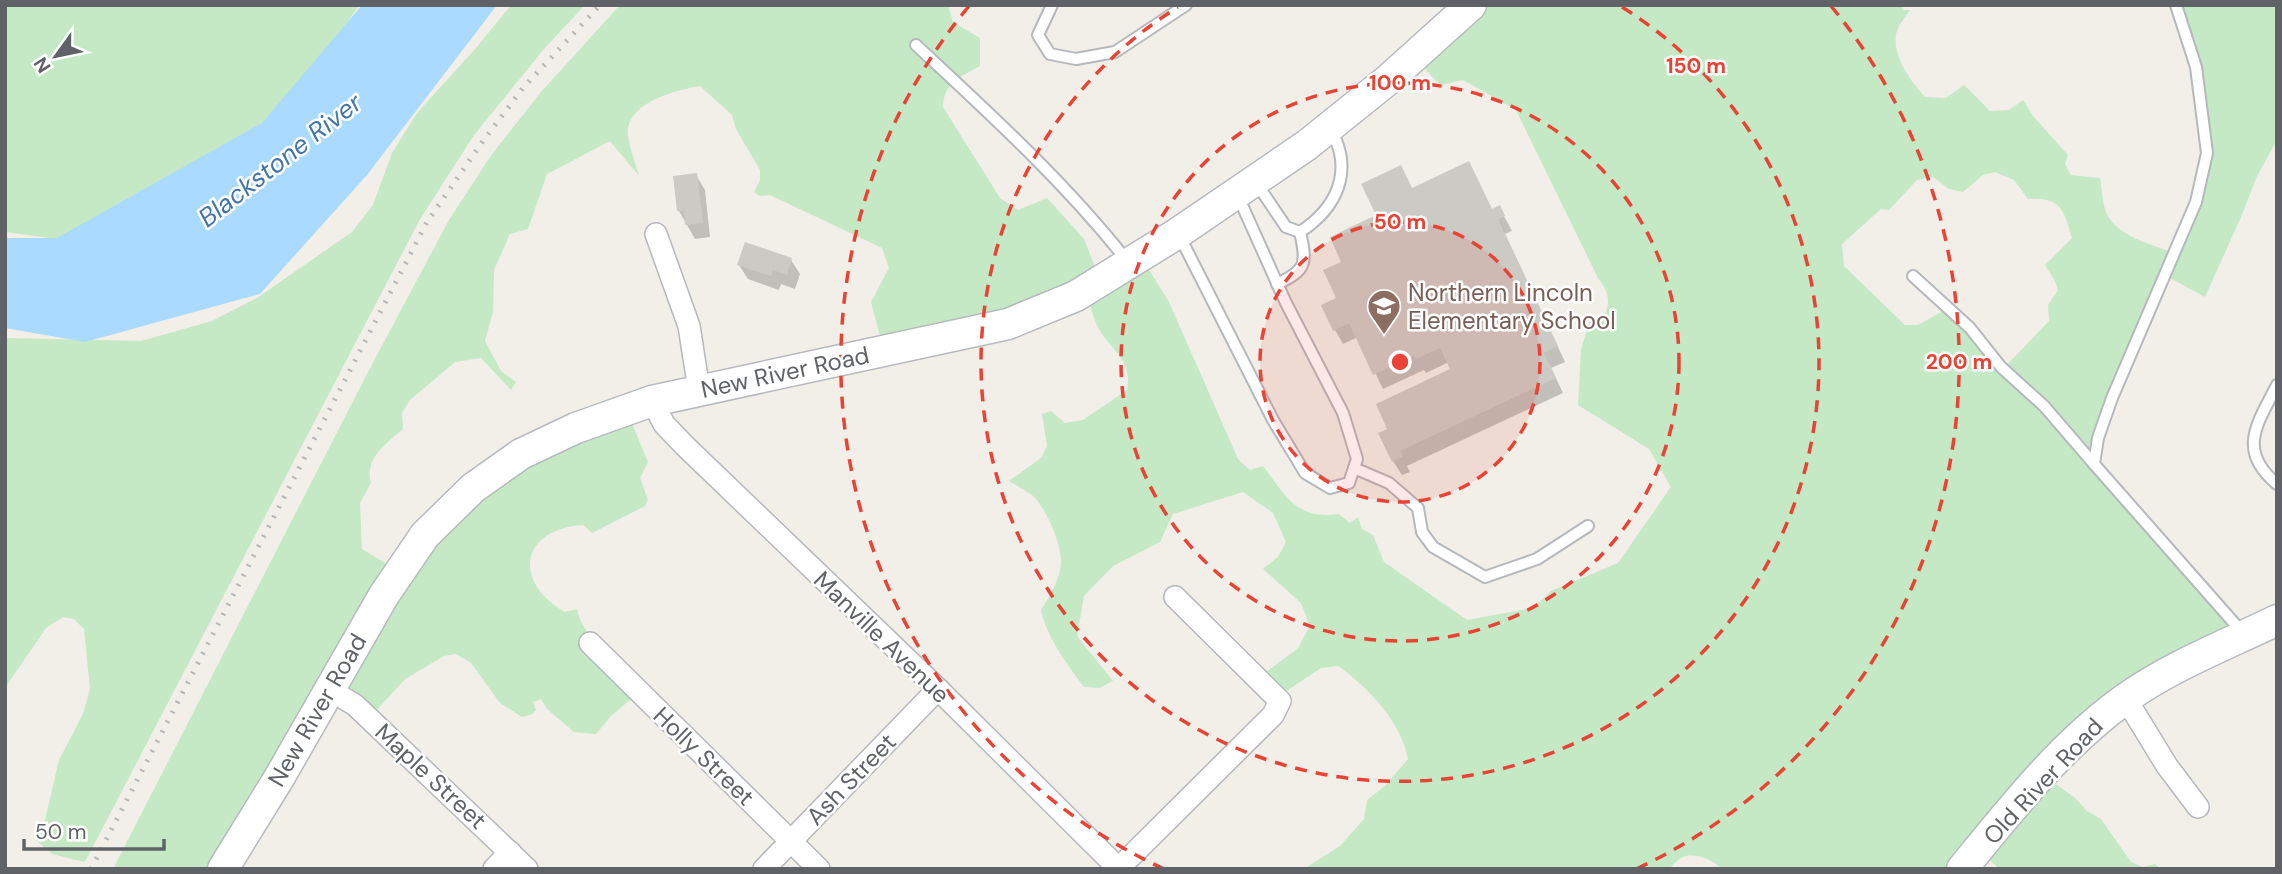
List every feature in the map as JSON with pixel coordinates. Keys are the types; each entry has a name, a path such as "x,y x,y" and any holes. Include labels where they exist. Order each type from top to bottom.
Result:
{"street":[{"name":"New River Road","path":"223,869 279,778 384,595 425,535 473,488 521,454 576,428 652,401 1008,324 1076,296 1246,188 1329,127 1389,79 1471,5"},
{"path":"656,234 689,326 699,390"},
{"name":"Manville Avenue","path":"652,401 664,424 684,445 937,689 1118,869"},
{"path":"1118,869 1273,715 1280,701 1175,597"},
{"name":"Old River Road","path":"1962,869 2004,817 2071,744 2126,699 2244,634 2277,620"},
{"name":"Holly Street","path":"590,643 819,869"},
{"name":"Ash Street","path":"764,869 937,689"},
{"name":"Maple Street","path":"330,690 355,705 527,869"},
{"path":"2126,699 2167,766 2198,807"},
{"path":"494,869 510,852"}],"lane":[{"path":"1052,5 1038,35 1051,54 1076,59 1115,52 1179,7"},
{"path":"2094,464 2098,438 2112,398 2196,202 2207,153 2196,67 2176,5"},
{"path":"916,45 1039,160 1099,225 1130,264"},
{"path":"1300,232 1318,217 1340,186 1342,172 1339,144 1329,127"},
{"path":"1246,188 1286,227 1300,232"},
{"path":"1178,233 1273,420 1306,473 1330,488 1349,483 1357,459 1343,413 1277,284 1246,188"},
{"path":"1277,284 1294,276 1302,268 1306,256 1300,232"},
{"path":"1913,276 1970,328 2001,367 2044,406 2244,634"},
{"path":"2277,385 2257,426 2252,443 2267,476 2277,484"},
{"path":"1354,468 1389,483 1418,508 1422,532 1433,547 1485,577 1537,559 1588,526"}],"green space":[{"path":"5,5 359,5 270,139 57,239 5,232"},
{"path":"511,5 585,5 544,49 474,135 419,221 87,858 84,862 52,854 36,840 45,820 59,760 83,714 90,689 84,629 74,619 63,617 46,628 5,688 5,338 141,341 212,321 257,298 352,232 373,205 392,153 417,113"},
{"path":"620,5 948,5 953,22 980,38 980,66 950,86 943,107 1000,198 1018,210 1047,198 1084,239 1100,280 1143,260 1169,302 1238,459 1250,470 1263,466 1286,496 1302,509 1324,515 1339,514 1350,523 1358,517 1362,529 1373,535 1384,562 1467,620 1533,608 1551,591 1618,563 1671,487 1649,449 1578,405 1581,350 1589,322 1602,319 1608,298 1516,110 1463,80 1440,85 1416,59 1471,5 1901,5 1904,10 1910,10 1897,32 1897,52 1909,76 1925,97 1946,98 1964,85 1990,111 2009,110 2023,100 2033,116 2068,155 2065,164 2071,175 2100,178 2106,212 2117,227 2134,238 2172,252 2205,163 2196,78 2174,5 2277,5 2277,140 2257,176 2205,297 2168,277 2162,278 2092,463 2233,624 2149,687 2046,777 2075,798 2087,811 2101,819 2131,862 2143,867 2155,864 2161,869 2000,869 1981,853 1963,869 1722,869 1709,860 1688,856 1681,858 1669,869 1304,869 1340,846 1364,819 1367,800 1385,786 1408,759 1399,732 1382,706 1338,666 1321,668 1282,694 1265,673 1298,648 1310,626 1301,603 1263,569 1278,557 1286,542 1273,513 1243,492 1173,514 1160,542 1113,566 1084,596 1077,636 1113,681 1099,688 1084,687 1053,641 1041,610 1060,571 1061,557 1056,538 1037,501 1009,481 1041,458 1047,446 1042,414 1051,411 1065,423 1083,420 1127,390 1128,379 1124,362 1098,327 1086,290 1008,321 881,340 871,302 889,268 882,248 770,195 759,196 754,192 760,180 760,170 736,129 732,115 700,86 657,98 638,111 632,119 628,128 628,139 639,176 610,141 547,174 528,229 510,234 494,270 493,312 485,341 501,371 516,382 511,390 481,358 455,362 410,400 402,413 403,429 374,459 370,474 371,483 360,503 362,549 399,571 530,453 631,421 648,462 640,478 648,500 645,506 592,533 583,525 562,529 546,536 536,546 530,559 531,572 537,586 548,600 565,612 577,609 586,631 614,662 644,688 611,716 596,734 574,732 547,709 541,699 533,702 536,710 532,714 522,717 500,703 471,663 456,654 444,656 405,679 374,713 339,692 227,869 113,869 449,220 492,154 541,92","holes":["1995,172 2014,180 2028,199 2048,200 2059,207 2072,238 2045,265 2058,290 2048,305 2049,321 2003,369 1950,307 1918,325 1905,325 1844,266 1842,244 1881,209 1889,210 1917,180 1933,177 1949,189 1963,192 1983,175"]}],"water":[{"name":"Blackstone River","path":"362,5 497,5 367,175 260,294 85,342 5,328 5,238 57,238 262,123"}],"building":[{"path":"1469,161 1492,209 1500,205 1505,216 1498,219 1558,346 1544,353 1556,378 1400,451 1403,456 1392,462 1378,433 1387,429 1376,404 1450,369 1440,348 1416,359 1414,356 1373,375 1349,323 1333,331 1321,305 1336,298 1323,270 1341,262 1330,237 1376,215 1361,184 1401,165 1412,188"},
{"path":"697,173 703,223 685,225 684,211 677,211 673,176"},
{"path":"745,242 792,258 787,275 773,270 771,276 737,265"}],"railway":[{"path":"91,869 427,222 523,88 600,5"}],"place":[{"name":"Northern Lincoln Elementary School","path":"1384,336"}]}
